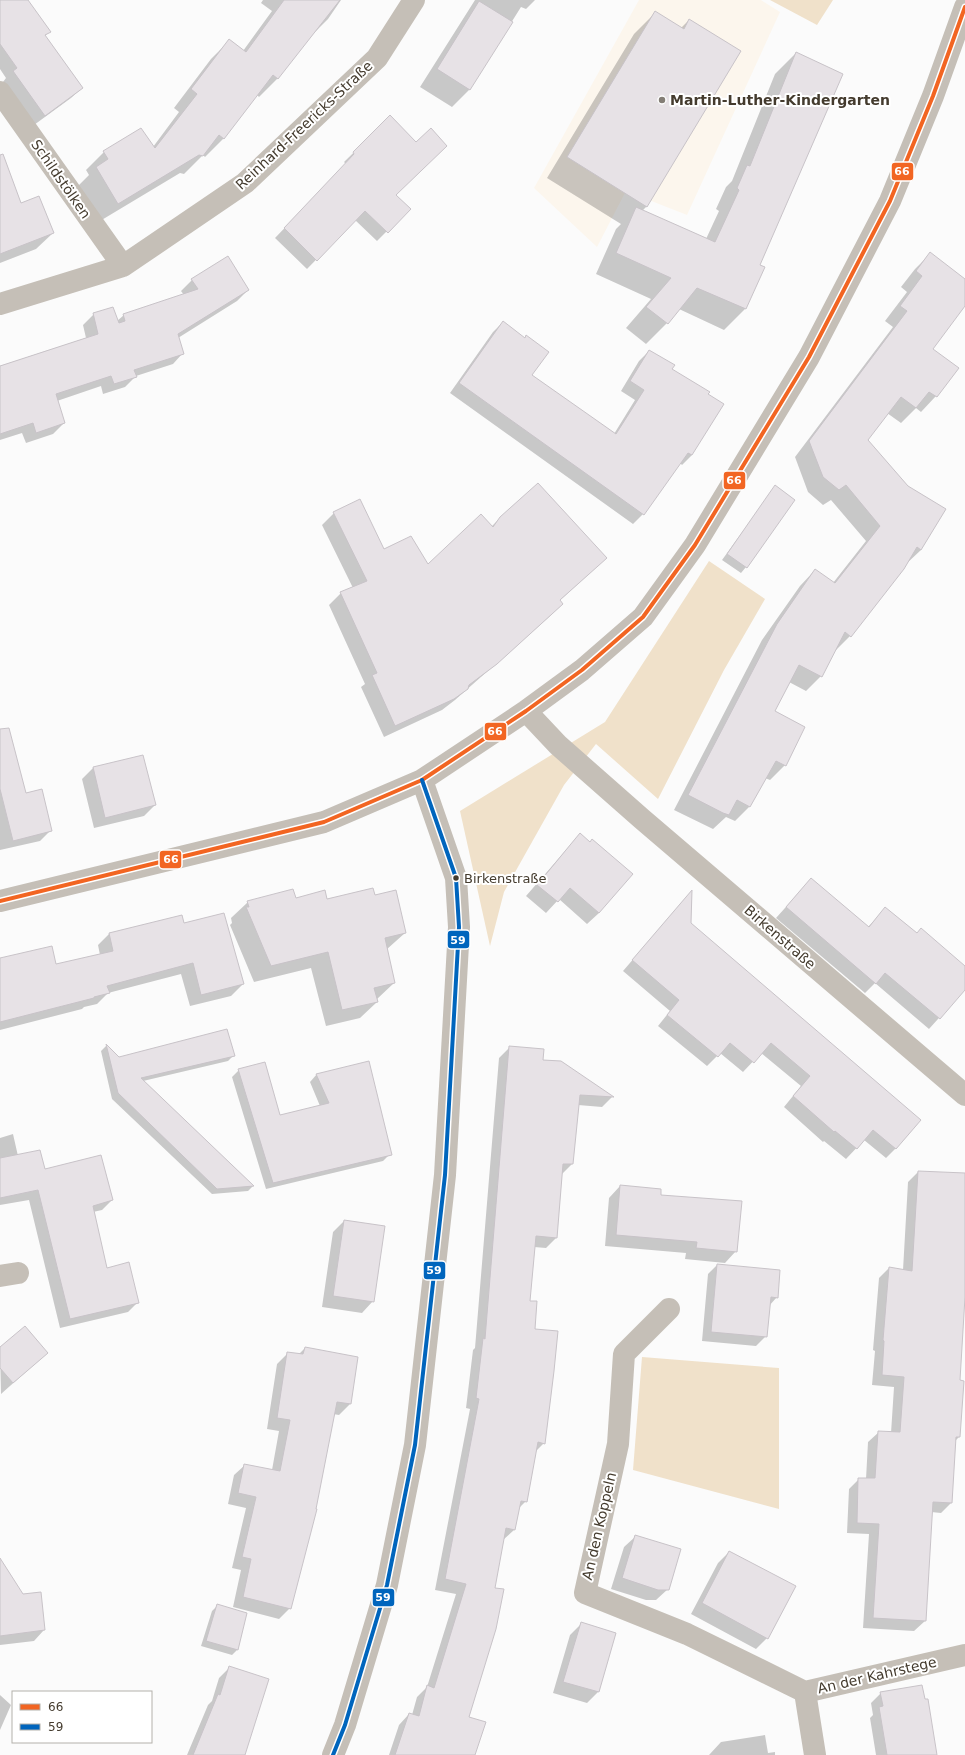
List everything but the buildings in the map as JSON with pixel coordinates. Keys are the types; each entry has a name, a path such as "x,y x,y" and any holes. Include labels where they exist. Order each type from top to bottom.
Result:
{"street":[{"name":"Reinhard-Freericks-Straße","path":"0,304 123,266 245,183 377,58 414,0"},
{"path":"0,901 324,822 422,780 526,711 582,670 643,617 695,545 809,357 890,201 933,96 965,7"},
{"name":"Schildstölken","path":"0,92 123,266"},
{"name":"Birkenstraße","path":"526,711 558,745 642,819 965,1095"},
{"path":"333,1755 345,1725 387,1585 415,1445 445,1175 459,927 456,878 422,780"},
{"name":"An den Koppeln","path":"669,1309 624,1354 618,1444 584,1592 687,1634 805,1692"},
{"name":"An der Kahrstege","path":"815,1755 805,1692 965,1655"}],"shaded area":[{"name":"Martin-Luther-Kindergarten","path":"639,0 761,0 780,12 687,215 626,191 597,247 534,188"},
{"path":"770,0 833,0 817,25"},
{"path":"709,561 765,599 724,670 658,799 596,744 564,785 504,892 490,946 460,811 605,722"},
{"path":"642,1357 779,1368 779,1509 633,1470"}],"transit line":[{"name":"66","path":"0,901 324,822 422,780 526,711 582,670 643,617 695,545 809,357 890,201 933,96 965,7"},
{"name":"59","path":"333,1755 345,1725 387,1585 415,1445 445,1175 459,927 456,878 422,780"}],"place":[{"name":"Martin-Luther-Kindergarten","path":"662,100"},
{"name":"Birkenstraße","path":"456,878"}]}
